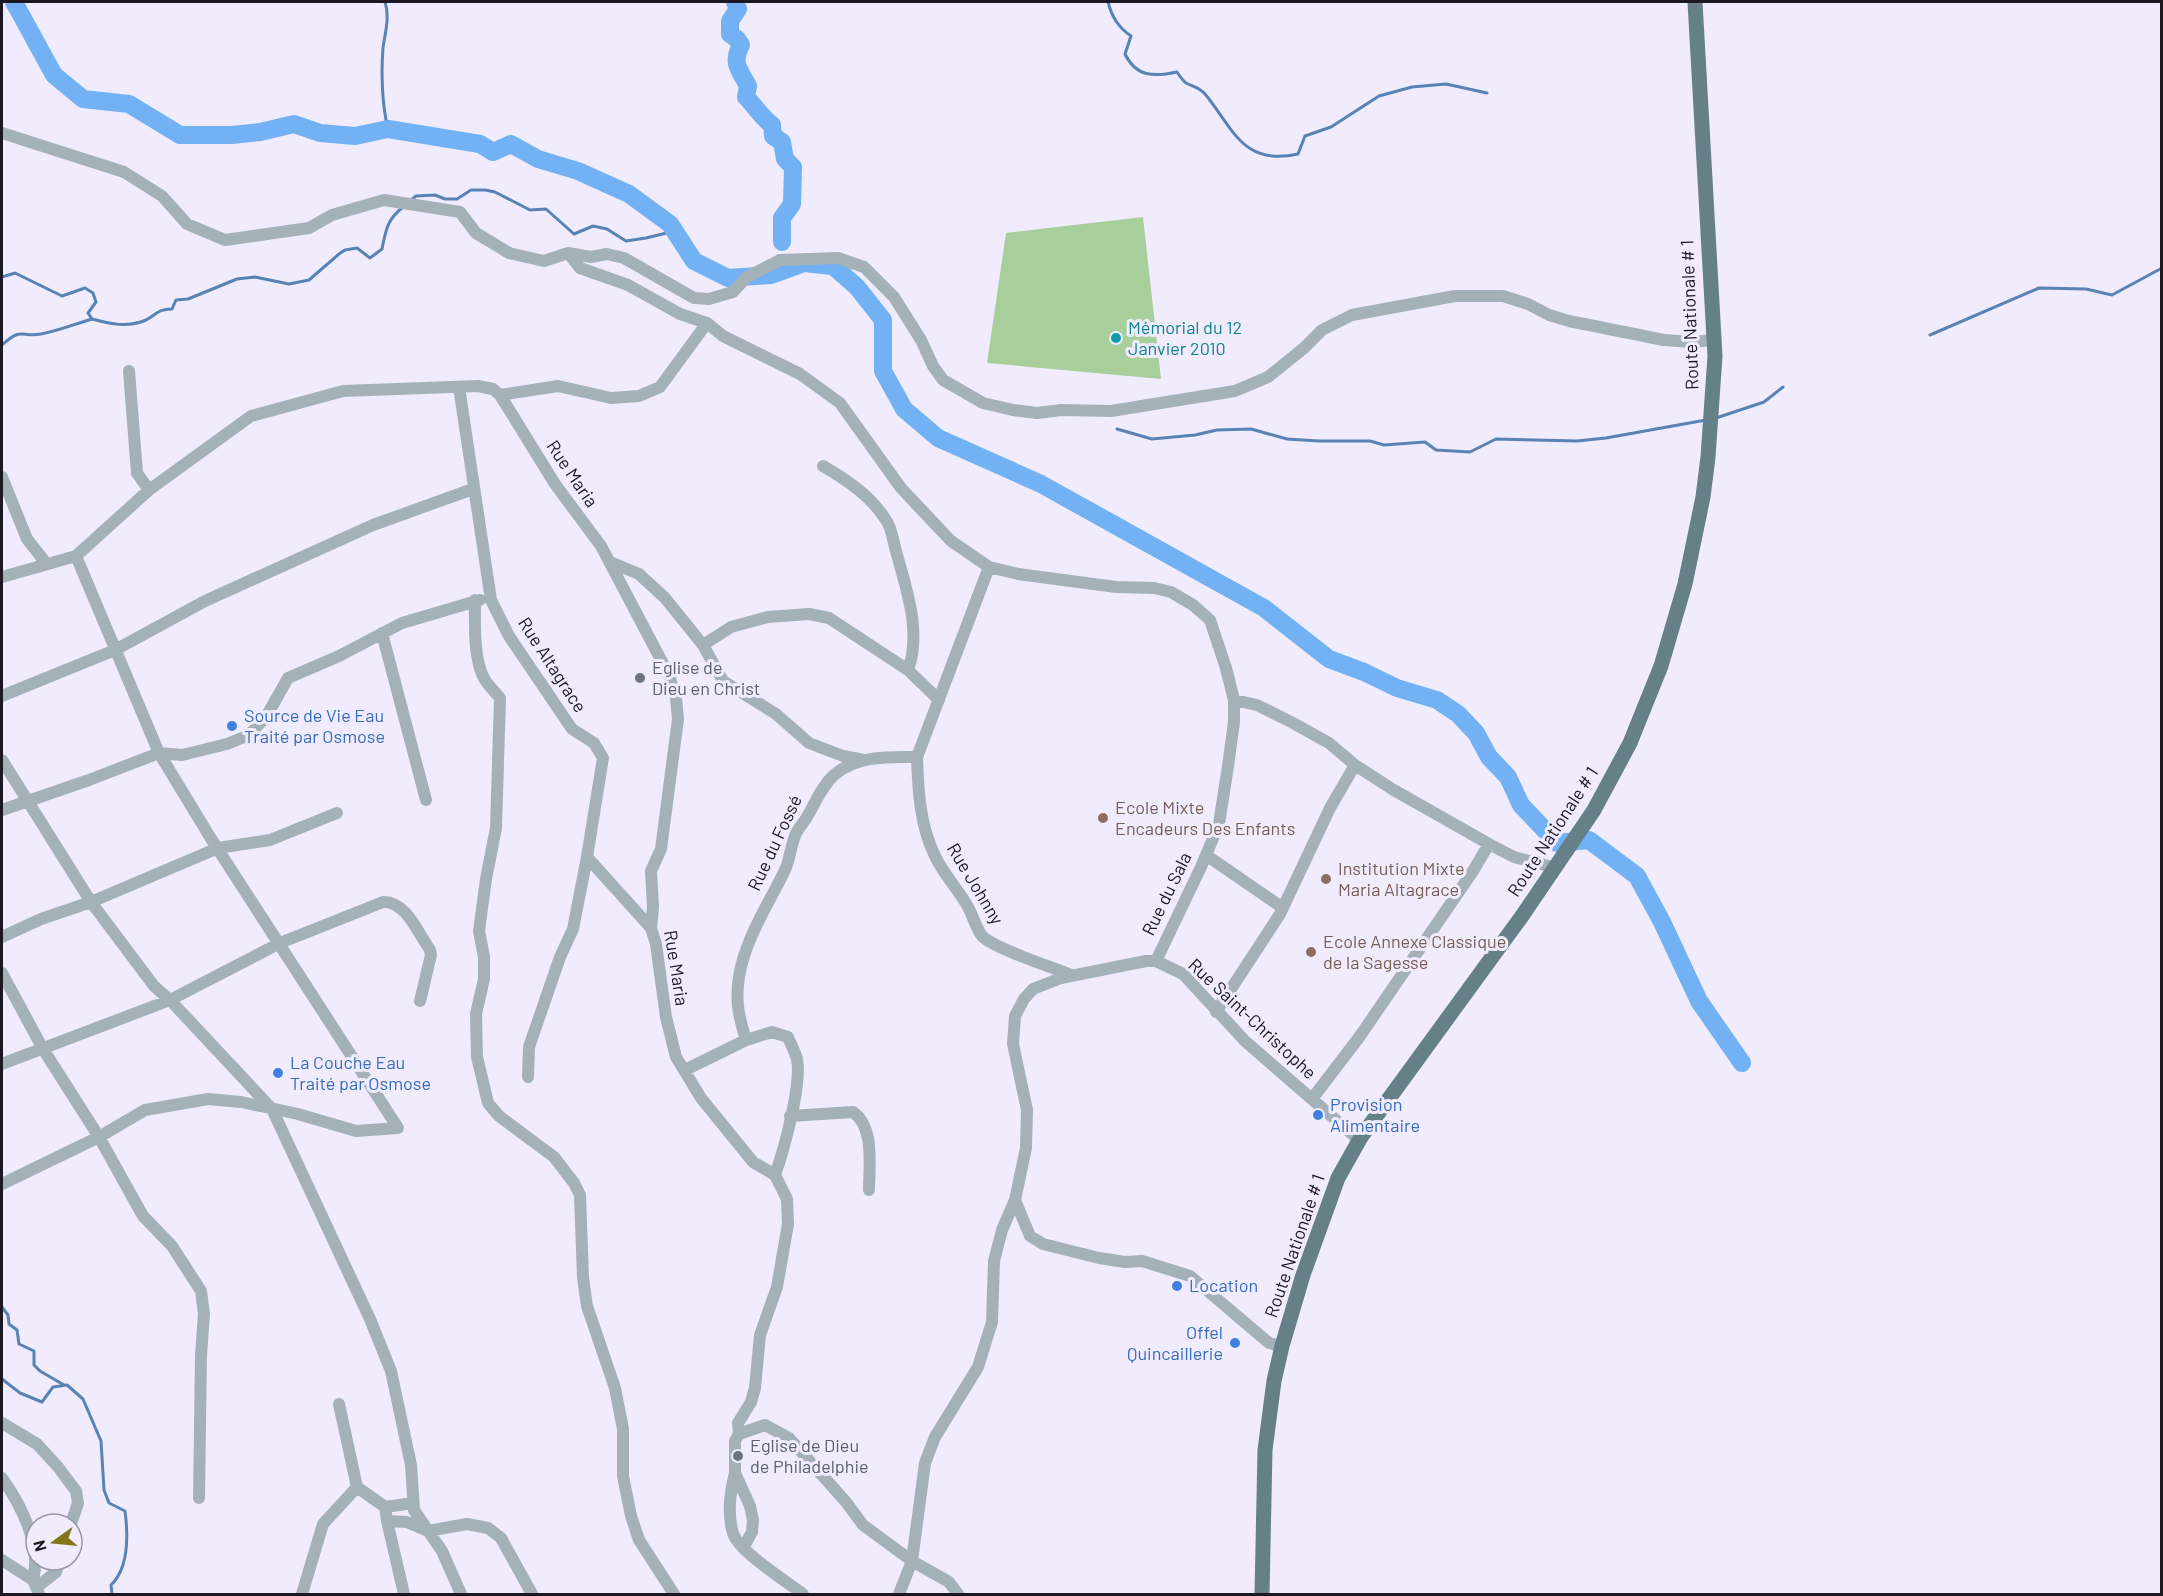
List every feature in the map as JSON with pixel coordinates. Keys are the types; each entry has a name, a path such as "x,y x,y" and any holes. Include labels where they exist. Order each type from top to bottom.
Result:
{"main road":[{"name":"Route Nationale # 1","path":"1262,1594 1265,1450 1270,1404 1281,1346 1334,1188 1359,1140 1556,868 1594,810 1630,743 1661,666 1685,584 1703,497 1710,438 1715,356 1695,2"}],"street":[{"path":"2,133 124,172 162,196 187,224 225,240 309,228 332,215 384,200 460,212 476,233 509,252 544,261 568,253 591,257 607,254 624,258 694,298 710,299 733,292 747,277 780,260 838,258 864,267 894,297 943,380 983,403 1037,413 1061,410 1111,411 1235,391 1268,377 1322,330 1352,315 1455,296 1503,296 1569,321 1665,340 1690,342 1714,340"},
{"path":"568,253 580,268 628,285 680,314 706,323 723,336 800,374 840,403 901,488 951,541 989,567 917,757"},
{"path":"2,577 76,556 149,490 251,416 343,391 478,386 493,389 500,395 558,386 611,398 639,396 660,387 706,323"},
{"path":"129,371 137,473 149,490"},
{"name":"Rue Altagrace","path":"459,387 491,600 509,636 572,729 594,743 603,758 573,929 560,957 530,1047 528,1077"},
{"name":"Rue Maria","path":"500,395 555,484 601,546 669,675 678,710 661,849 651,870 653,907 651,928 656,944 666,1017 676,1057 701,1098 753,1162 775,1175"},
{"path":"823,466 862,493 887,521 910,605 913,642 912,658 908,670"},
{"path":"2,477 27,539 46,563"},
{"path":"2,696 115,650 205,601 372,525 473,489"},
{"path":"2,1184 99,1137 145,1110 208,1099 241,1102 298,1114 356,1131 398,1128 159,753 76,556"},
{"path":"610,562 639,574 665,598 703,645 723,681 773,712 809,743 843,756 866,760"},
{"name":"Rue du Sala","path":"989,567 1018,574 1116,588 1154,588 1171,592 1193,605 1210,620 1234,700 1234,722 1219,824 1156,962"},
{"path":"475,600 475,633 479,665 484,679 500,698 496,828 479,931 484,957 484,979 476,1014 477,1057 488,1103 499,1116 554,1157 574,1183 580,1195 583,1278 587,1306 615,1388 623,1429 623,1476 631,1516 639,1540 674,1594"},
{"path":"2,810 159,753 182,755 227,744 249,735 266,717 288,678 339,656 402,623 431,616 475,600 491,600"},
{"path":"703,645 731,627 768,617 809,614 829,618 908,670 939,700"},
{"path":"382,633 426,800"},
{"path":"1234,700 1257,705 1329,743 1355,765 1392,789 1489,844 1514,856 1556,868"},
{"name":"Rue du Fossé","path":"746,1040 736,1006 739,975 766,905 786,869 795,835 820,790 835,774 850,765 874,757 917,757"},
{"name":"Rue Johnny","path":"917,757 922,815 934,854 948,879 968,906 981,935 993,944 1071,975"},
{"path":"2,760 91,902 154,986 170,1000 272,1109 370,1320 391,1371 411,1464 414,1510 442,1551 462,1594"},
{"path":"1216,1012 1283,908 1330,808 1355,765"},
{"path":"2,937 218,848 270,840 337,813"},
{"path":"1312,1099 1360,1036 1489,844"},
{"path":"1206,855 1283,908"},
{"path":"587,857 651,928"},
{"path":"2,1064 170,1000 280,943 383,902 392,902 403,909 430,950 431,955 420,1001"},
{"name":"Rue Saint-Christophe","path":"899,1594 912,1561 926,1463 935,1437 978,1366 992,1322 994,1261 1002,1230 1015,1200 1026,1148 1027,1110 1013,1044 1015,1016 1023,999 1033,989 1071,975 1146,961 1156,962 1183,974 1245,1041 1359,1140"},
{"path":"2,973 43,1049 99,1137 142,1216 172,1246 201,1291 204,1314 201,1355 199,1498"},
{"path":"685,1070 746,1040 772,1032 788,1037 797,1059 798,1081 783,1153 775,1175 787,1199 788,1224 777,1287 760,1335 755,1388 751,1402 738,1423 739,1434 735,1441 735,1473 730,1490 730,1508 733,1535 743,1548 803,1594"},
{"path":"790,1116 853,1112 859,1116 864,1125 869,1149 869,1190"},
{"path":"1015,1200 1030,1236 1043,1244 1099,1258 1125,1262 1142,1261 1190,1276 1269,1343 1281,1346"},
{"path":"339,1404 357,1487 385,1507 413,1503"},
{"path":"2,1423 37,1444 76,1491 78,1503 75,1512"},
{"path":"739,1434 765,1425 789,1438 846,1502 863,1525 912,1561 949,1582 958,1594"},
{"path":"735,1473 750,1506 753,1520 752,1532 743,1548"},
{"path":"2,1478 15,1496 27,1523 35,1555 36,1587"},
{"path":"302,1594 323,1524 357,1487"},
{"path":"385,1507 404,1594"},
{"path":"387,1521 408,1522 428,1531 467,1524 488,1528 501,1538 532,1594"},
{"path":"2,1560 36,1587"},
{"path":"36,1587 56,1572"}],"green space":[{"path":"1143,217 1161,379 987,363 1006,233"}],"waterway":[{"path":"14,2 54,75 83,99 129,104 180,135 232,135 260,132 294,124 320,133 355,136 388,129 480,144 493,152 511,144 538,159 578,171 629,194 670,224 694,261 728,278 771,275 804,263 833,266 857,287 883,320 883,371 904,409 938,438 1041,484 1264,608 1329,659 1397,688 1437,700 1458,714 1476,733 1489,757 1508,777 1521,805 1557,843 1589,840 1637,876 1662,922 1699,1001 1742,1063"},
{"path":"385,2 387,19 382,78 388,129"},
{"path":"735,2 738,9 730,21 730,34 741,45 737,62 748,86 746,97 772,125 773,136 782,142 785,159 793,167 792,204 782,218 782,242"},
{"path":"1108,2 1116,21 1131,36 1125,54 1129,62 1146,74 1161,75 1177,72 1186,83 1205,94 1241,142 1264,155 1298,154 1305,136 1331,127 1379,96 1412,87 1446,84 1487,93"},
{"path":"410,201 416,196 435,195 445,199 457,199 471,190 485,190 495,192 530,210 546,209 574,234 593,226 607,229 626,241 675,231"},
{"path":"2,277 15,273 62,296 85,288 93,293 96,302 88,313 92,319 112,324 132,324 146,320 161,311 172,309 176,300 188,299 237,279 255,277 289,284 309,280 345,250 357,248 370,258 382,249 388,225 403,207"},
{"path":"1930,335 2039,288 2086,289 2112,295 2162,268"},
{"path":"2,345 18,334 47,333 92,319"},
{"path":"1716,418 1764,402 1783,387"},
{"path":"1117,429 1152,439 1195,435 1217,430 1251,429 1287,439 1370,441 1384,445 1425,442 1436,450 1470,452 1496,439 1577,441 1706,420"},
{"path":"2,1307 8,1315 9,1324 17,1330 19,1344 34,1351 34,1365 64,1385"},
{"path":"2,1379 20,1393 42,1402 53,1387 67,1385 83,1399 101,1441 104,1490 109,1503 125,1511 126,1550 121,1570 111,1585 112,1594"}],"place":[{"name":"Mémorial du 12 Janvier 2010","path":"1116,338"},
{"name":"Eglise de Dieu en Christ","path":"640,678"},
{"name":"Source de Vie Eau Traité par Osmose","path":"232,726"},
{"name":"Ecole Mixte Encadeurs Des Enfants","path":"1103,818"},
{"name":"Institution Mixte Maria Altagrace","path":"1326,879"},
{"name":"Ecole Annexe Classique de la Sagesse","path":"1311,952"},
{"name":"La Couche Eau Traité par Osmose","path":"278,1073"},
{"name":"Provision Alimentaire","path":"1318,1115"},
{"name":"Location","path":"1177,1286"},
{"name":"Offel Quincaillerie","path":"1235,1343"},
{"name":"Eglise de Dieu de Philadelphie","path":"738,1456"}]}
